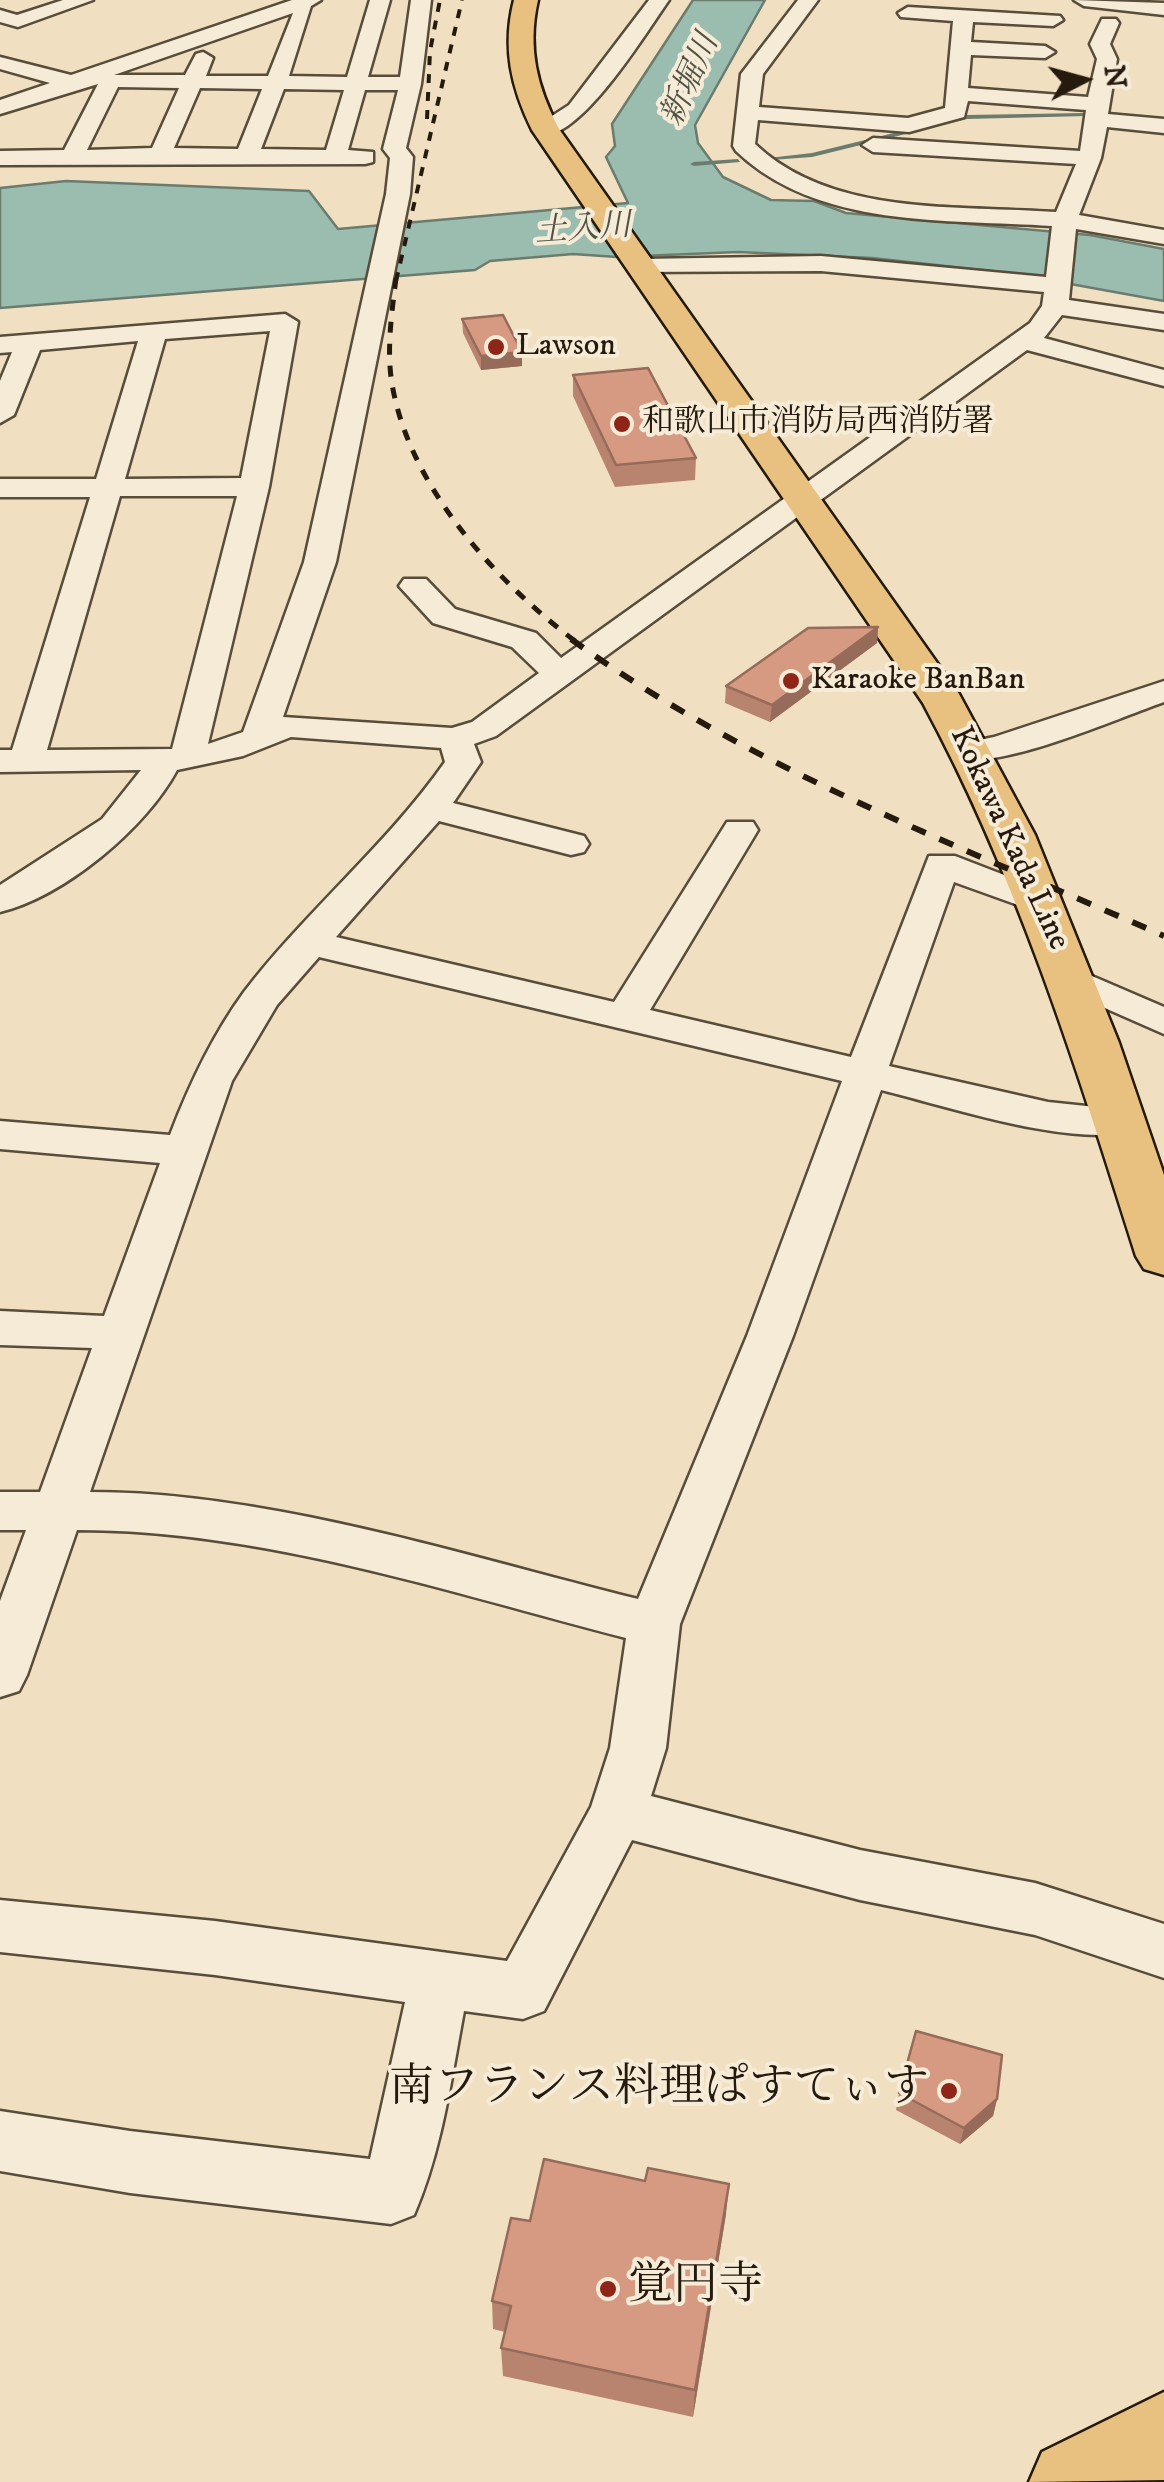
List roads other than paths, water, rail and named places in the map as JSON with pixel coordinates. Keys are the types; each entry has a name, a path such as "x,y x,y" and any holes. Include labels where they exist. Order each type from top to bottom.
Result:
{"main road":[{"name":"Kokawa Kada Line","path":"526,0 517,58 531,102 546,130 803,498 972,751 1043,903 1072,979 1164,1256"},
{"path":"1072,2482 1164,2434"}],"street":[{"path":"0,16 18,21 82,0"},
{"path":"335,157 380,0"},
{"path":"259,735 298,635 320,562 398,194 402,158 394,149 410,84 421,0"},
{"path":"546,130 577,110 659,0"},
{"path":"808,0 752,74 744,146 771,172 861,206 981,174 1090,158"},
{"path":"1084,0 1164,10"},
{"path":"0,106 91,80 304,2 247,156"},
{"path":"908,12 1053,20"},
{"path":"746,113 910,125 956,112 954,94 964,15"},
{"path":"154,332 108,488 13,761 175,760 231,749 288,726 455,739 484,729 1040,329 1055,295 1068,187 1090,158 1106,58 1100,44 1109,24"},
{"path":"160,155 211,40 202,37"},
{"path":"960,48 1045,52"},
{"path":"0,76 57,57"},
{"path":"0,63 91,80 410,84"},
{"path":"73,155 91,80"},
{"path":"954,94 1098,112 1164,126"},
{"path":"816,149 831,119"},
{"path":"873,145 981,174 1066,223 1164,237"},
{"path":"0,158 402,158"},
{"path":"642,267 783,262 878,267 1022,286 1164,322"},
{"path":"0,346 285,322 254,487 175,760 120,819 70,862 0,901"},
{"path":"1024,341 1164,378"},
{"path":"0,416 30,343"},
{"path":"0,488 254,487"},
{"path":"415,586 444,616 524,640 558,673"},
{"path":"972,751 1000,747 1164,691"},
{"path":"0,1675 211,1081 260,999 307,942 431,808 463,762 455,739"},
{"path":"431,808 570,844"},
{"path":"625,1016 740,830"},
{"path":"0,1926 216,1948 524,1990 618,1812 638,1748 654,1624 770,1336 942,864 1043,903"},
{"path":"307,942 1048,1116 1119,1121"},
{"path":"1072,979 1164,1022"},
{"path":"0,1136 188,1151"},
{"path":"0,1328 122,1333"},
{"path":"0,1512 144,1511 334,1543 654,1624"},
{"path":"618,1812 860,1875 1035,1909 1164,1951"},
{"path":"0,2141 130,2162 391,2193 410,2134 439,1980"}],"water":[{"path":"693,0 765,0 695,125 698,143 723,177 771,200 814,201 846,213 1090,235 1164,249 1164,301 1010,273 872,258 738,252 617,257 573,254 490,261 475,270 0,308 0,188 66,181 309,191 338,229 628,203 606,157 615,146 612,124"}],"waterway":[{"path":"1109,114 1164,120"},
{"path":"771,158 812,155 967,117 1085,115"},
{"path":"694,164 738,161"}],"railway":[{"path":"427,119 430,51 440,0"},
{"path":"396,281 462,0"},
{"path":"396,278 391,377 414,454 434,491 485,558 514,589 575,641"},
{"path":"571,639 711,728 784,767 1164,936"}],"place":[{"name":"Lawson","path":"496,347"},
{"name":"和歌山市消防局西消防署","path":"622,424"},
{"name":"Karaoke BanBan","path":"791,681"},
{"name":"南フランス料理ぱすてぃす","path":"949,2091"},
{"name":"覚円寺","path":"608,2289"}],"water label":[{"name":"新堀川","path":"692,81"},
{"name":"土入川","path":"583,231"}]}
